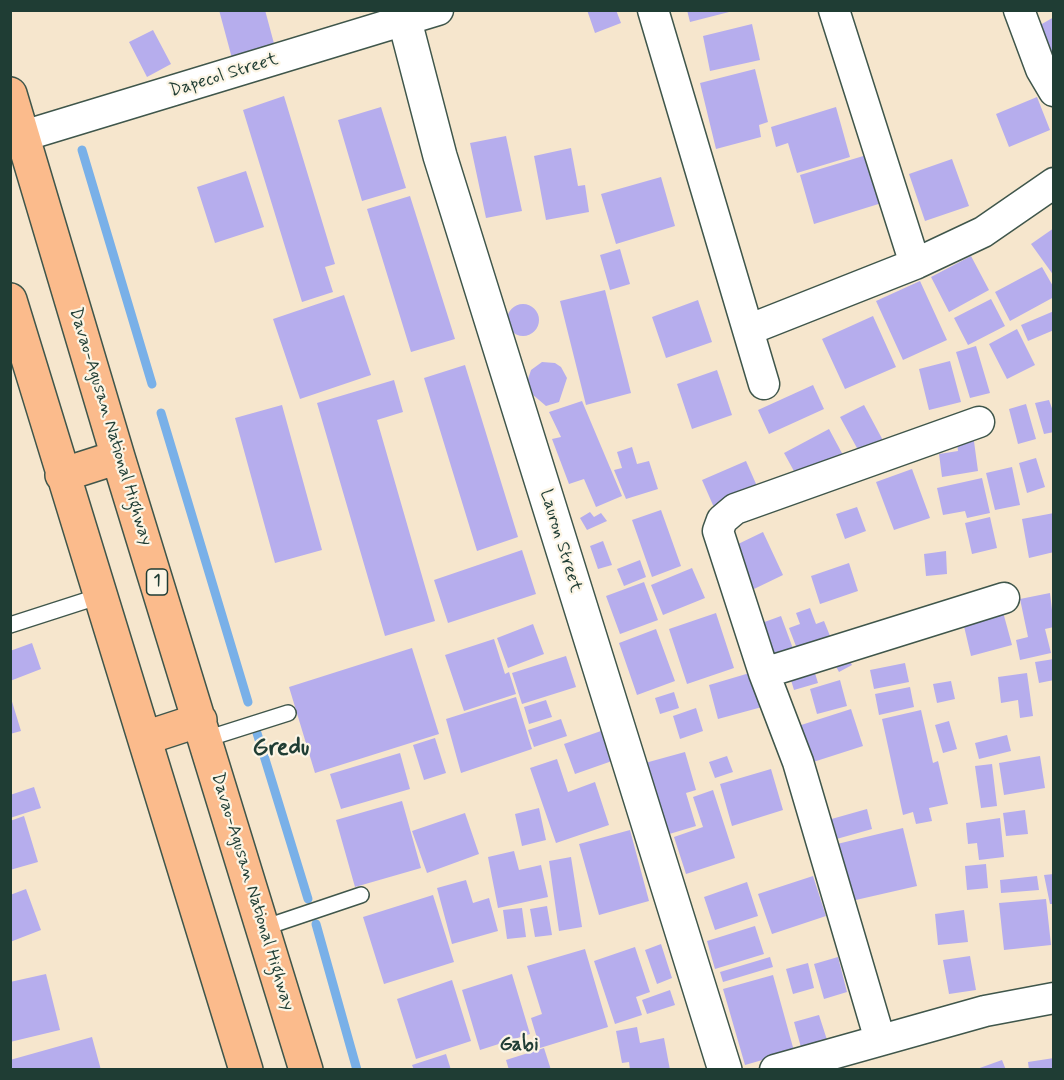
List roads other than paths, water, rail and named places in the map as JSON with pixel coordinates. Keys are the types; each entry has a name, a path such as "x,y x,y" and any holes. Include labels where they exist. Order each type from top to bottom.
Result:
{"highway":[{"name":"Davao-Agusan National Highway","path":"10,94 17,138 203,730 306,1070"},
{"path":"10,300 246,1070"},
{"path":"62,475 118,457"},
{"path":"145,738 203,730"}],"street":[{"name":"Dapecol Street","path":"17,138 404,16 438,10"},
{"path":"653,10 764,384"},
{"path":"834,10 915,264"},
{"path":"1019,10 1041,69 1053,91"},
{"name":"Lauron Street","path":"404,16 440,156 725,1070"},
{"path":"748,330 915,264 984,231 1053,183"},
{"path":"880,1040 798,762 764,674 718,531 722,520 735,509 979,422"},
{"path":"764,674 1004,598"},
{"path":"775,1070 985,1011 1053,998"}],"lane":[{"path":"10,625 100,596"},
{"path":"203,730 288,713"},
{"path":"263,928 361,895"}],"waterway":[{"path":"82,150 152,384"},
{"path":"161,413 248,702"},
{"path":"257,733 308,899"},
{"path":"316,924 357,1070"}],"district":[{"name":"Gredu","path":"281,749"},
{"name":"Gabi","path":"519,1046"}]}
